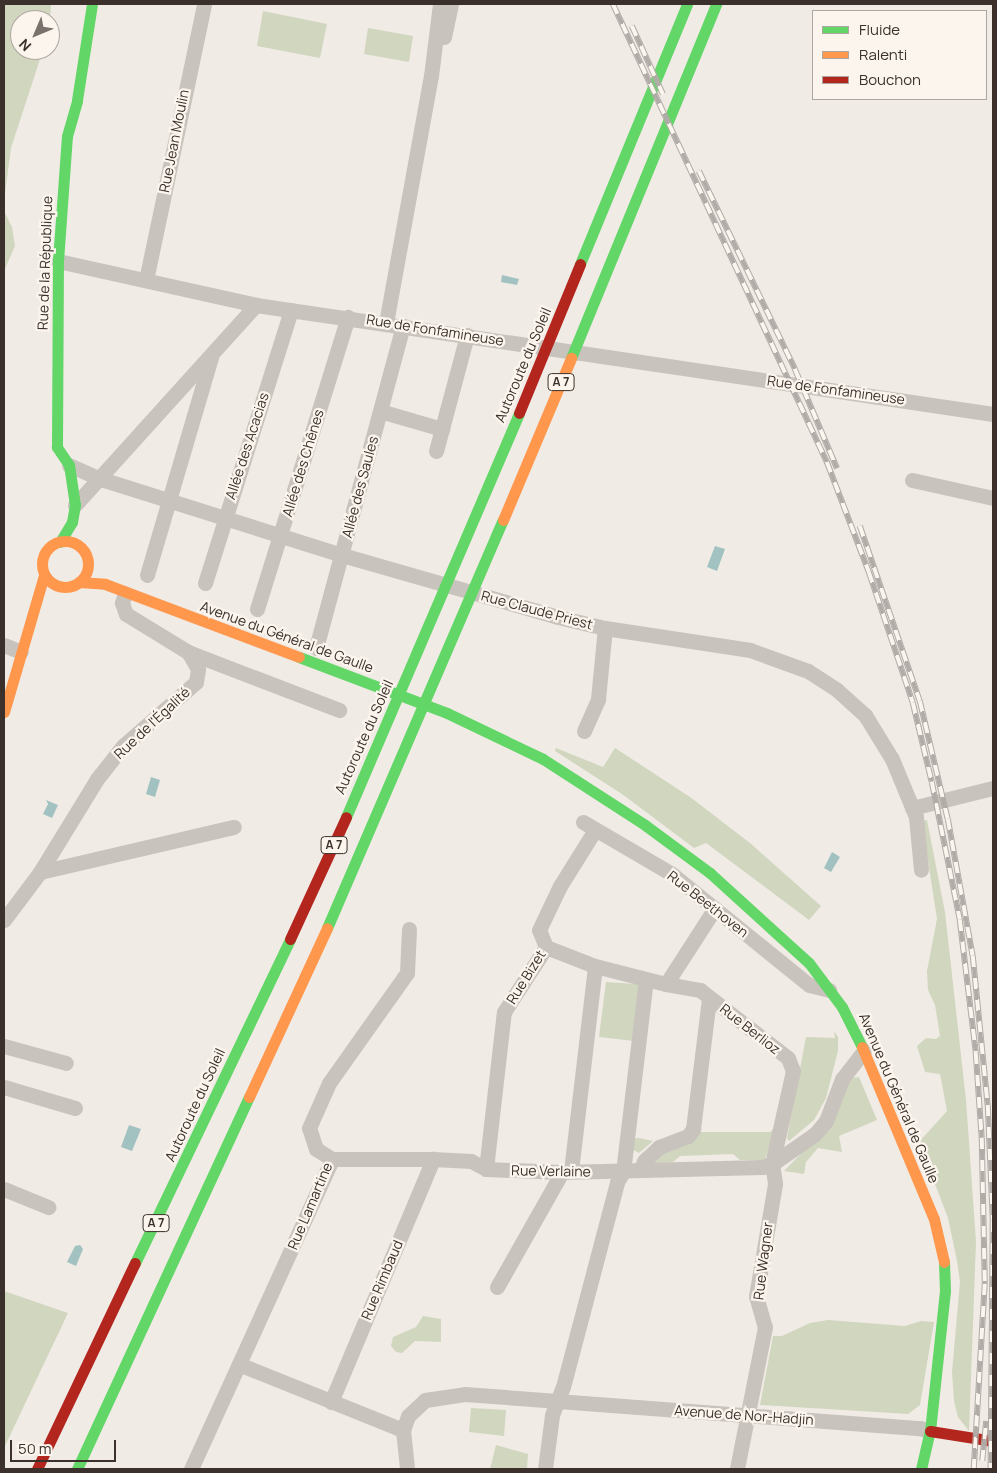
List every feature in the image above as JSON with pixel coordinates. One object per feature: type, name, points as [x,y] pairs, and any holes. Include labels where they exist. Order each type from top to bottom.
[{"type":"main road","name":"Rue de la République","points":[[60,542],[72,522],[75,505],[68,465],[57,447],[58,261],[66,136],[76,100],[92,4]]},
{"type":"main road","name":"Autoroute du Soleil","points":[[37,1469],[324,867],[528,393],[687,4]]},
{"type":"main road","name":"A 7","points":[[77,1469],[274,1044],[412,734],[560,387],[716,4]]},
{"type":"main road","name":"Rue de la République","points":[[72,522],[78,544]]},
{"type":"main road","points":[[4,712],[36,597],[44,575],[43,557],[50,547],[60,542],[78,544],[87,556],[88,566],[79,582],[70,587],[55,585],[44,575]]},
{"type":"main road","name":"Avenue du Général de Gaulle","points":[[88,566],[105,584]]},
{"type":"main road","name":"Avenue du Général de Gaulle","points":[[79,582],[105,584],[448,713],[543,759],[646,824],[710,873],[809,963],[842,1007],[864,1051],[934,1219],[943,1248],[946,1292],[930,1431],[921,1469]]},
{"type":"main road","points":[[36,597],[55,585]]},
{"type":"main road","points":[[930,1431],[964,1438],[993,1441]]},
{"type":"street","name":"Rue Jean Moulin","points":[[146,280],[204,4]]},
{"type":"street","points":[[386,323],[431,76],[440,4]]},
{"type":"street","points":[[431,76],[440,58],[451,4]]},
{"type":"street","name":"Rue de Fonfamineuse","points":[[58,261],[256,305],[348,317],[993,414]]},
{"type":"street","points":[[75,505],[101,479],[256,305]]},
{"type":"street","name":"Allée des Acacias","points":[[204,583],[291,310]]},
{"type":"street","name":"Allée des Chênes","points":[[257,609],[348,317]]},
{"type":"street","name":"Allée des Saules","points":[[316,648],[403,326]]},
{"type":"street","points":[[436,451],[467,335]]},
{"type":"street","points":[[147,575],[212,354]]},
{"type":"street","points":[[380,410],[442,430]]},
{"type":"street","name":"Rue Claude Priest","points":[[68,465],[101,479],[342,555],[605,628],[750,650],[808,671],[837,690],[865,715],[892,759],[912,808],[919,833],[921,870]]},
{"type":"street","points":[[912,480],[993,498]]},
{"type":"street","points":[[125,593],[122,603],[126,614],[188,652],[339,710]]},
{"type":"street","points":[[584,731],[598,699],[605,628]]},
{"type":"street","points":[[4,645],[21,652]]},
{"type":"street","name":"Rue de l'Égalité","points":[[4,920],[40,872],[96,779],[123,746],[196,682],[198,669],[188,652]]},
{"type":"street","points":[[912,808],[993,788]]},
{"type":"street","name":"Rue Beethoven","points":[[589,826],[617,839],[672,874],[809,985],[829,990]]},
{"type":"street","name":"Rue Bizet","points":[[486,1169],[504,1012],[546,947],[539,930],[589,826]]},
{"type":"street","points":[[40,872],[234,827]]},
{"type":"street","points":[[666,984],[715,908]]},
{"type":"street","name":"Rue Lamartine","points":[[191,1469],[241,1365],[332,1159],[316,1149],[309,1128],[328,1083],[407,973],[408,929]]},
{"type":"street","name":"Rue Berlioz","points":[[546,947],[595,966],[666,984],[700,990],[788,1058],[793,1071],[772,1164]]},
{"type":"street","points":[[497,1287],[566,1172],[595,966]]},
{"type":"street","points":[[545,1469],[552,1416],[617,1182],[624,1172],[646,979]]},
{"type":"street","points":[[641,1169],[644,1161],[659,1147],[688,1136],[693,1129],[709,998]]},
{"type":"street","points":[[4,1046],[66,1063]]},
{"type":"street","points":[[772,1164],[815,1134],[826,1121],[842,1079],[864,1051]]},
{"type":"street","points":[[4,1086],[75,1108]]},
{"type":"street","name":"Rue Verlaine","points":[[332,1159],[471,1161],[486,1169],[566,1172],[762,1167],[772,1164]]},
{"type":"street","name":"Rue Rimbaud","points":[[331,1402],[433,1159]]},
{"type":"street","name":"Rue Wagner","points":[[737,1469],[765,1327],[756,1296],[774,1184],[772,1164]]},
{"type":"street","points":[[4,1189],[48,1207]]},
{"type":"street","points":[[241,1365],[403,1430],[407,1469]]},
{"type":"street","name":"Avenue de Nor-Hadjin","points":[[403,1430],[408,1416],[417,1407],[437,1396],[465,1394],[920,1428],[930,1431]]},
{"type":"green space","points":[[4,4],[51,4],[51,10],[10,10],[10,60],[40,60],[11,148],[4,201]]},
{"type":"green space","points":[[263,11],[327,24],[320,58],[257,46]]},
{"type":"green space","points":[[368,28],[413,36],[409,62],[364,54]]},
{"type":"green space","points":[[4,211],[12,227],[15,246],[4,271]]},
{"type":"green space","points":[[556,748],[603,767],[615,748],[690,797],[750,843],[821,906],[809,920],[706,843],[694,848],[622,794],[555,751]]},
{"type":"green space","points":[[927,820],[945,912],[966,1100],[976,1242],[969,1431],[958,1417],[954,1401],[952,1372],[960,1282],[957,1261],[948,1218],[919,1142],[947,1111],[940,1074],[925,1072],[917,1046],[926,1038],[936,1039],[940,1036],[935,1005],[928,990],[927,971],[937,919],[922,821]]},
{"type":"green space","points":[[606,982],[637,984],[641,988],[634,1041],[599,1037]]},
{"type":"green space","points":[[834,1031],[838,1037],[838,1051],[826,1098],[814,1120],[789,1141],[787,1138],[806,1037],[835,1038]]},
{"type":"green space","points":[[859,1077],[877,1120],[839,1136],[842,1152],[818,1148],[806,1162],[804,1174],[784,1171],[834,1120],[846,1086],[851,1078]]},
{"type":"green space","points":[[775,1128],[765,1160],[740,1160],[733,1154],[680,1156],[673,1162],[653,1164],[651,1158],[697,1132],[770,1132]]},
{"type":"green space","points":[[639,1138],[653,1141],[639,1153],[632,1149],[630,1139]]},
{"type":"green space","points":[[4,1291],[68,1313],[4,1448]]},
{"type":"green space","points":[[423,1316],[441,1319],[441,1342],[415,1341],[402,1353],[396,1352],[391,1346],[393,1337],[416,1327]]},
{"type":"green space","points":[[828,1320],[905,1326],[921,1321],[934,1322],[920,1405],[908,1414],[760,1405],[773,1336],[782,1336],[810,1323]]},
{"type":"green space","points":[[471,1408],[506,1410],[504,1436],[469,1432]]},
{"type":"green space","points":[[496,1445],[528,1454],[527,1469],[490,1469]]},
{"type":"water","points":[[502,275],[519,279],[517,285],[501,282]]},
{"type":"water","points":[[715,546],[725,549],[717,571],[707,567]]},
{"type":"water","points":[[151,777],[160,780],[155,797],[146,794]]},
{"type":"water","points":[[46,800],[58,805],[52,818],[43,814],[48,804]]},
{"type":"water","points":[[832,852],[840,857],[831,872],[824,868]]},
{"type":"water","points":[[129,1125],[141,1129],[132,1151],[121,1147]]},
{"type":"water","points":[[80,1245],[83,1249],[76,1266],[67,1262],[75,1246]]},
{"type":"railway","points":[[613,4],[827,462],[869,572],[913,703],[932,782],[960,920],[976,1053],[982,1138],[985,1284],[974,1469]]},
{"type":"railway","points":[[632,26],[663,94]]},
{"type":"railway","points":[[699,171],[795,369],[837,468]]},
{"type":"railway","points":[[860,526],[920,701],[948,819],[973,956],[988,1105],[993,1221],[991,1469]]},
{"type":"railway","points":[[982,1461],[986,1421]]},
{"type":"traffic: fast","points":[[60,542],[72,522],[75,505],[69,465],[57,447],[58,261],[67,136],[77,100],[92,4]]},
{"type":"traffic: fast","points":[[580,264],[687,4]]},
{"type":"traffic: fast","points":[[571,358],[716,4]]},
{"type":"traffic: fast","points":[[346,817],[519,413]]},
{"type":"traffic: fast","points":[[327,928],[503,520]]},
{"type":"traffic: fast","points":[[299,657],[447,713],[543,759],[645,825],[710,873],[809,963],[842,1007],[862,1047]]},
{"type":"traffic: fast","points":[[135,1263],[290,939]]},
{"type":"traffic: fast","points":[[77,1469],[249,1097]]},
{"type":"traffic: fast","points":[[921,1469],[930,1431],[945,1291],[944,1262]]},
{"type":"traffic: slow","points":[[503,520],[571,358]]},
{"type":"traffic: slow","points":[[65,541],[78,545],[84,551],[88,564],[84,577],[78,583],[65,587],[52,583],[46,577],[42,564],[46,551],[52,545],[65,541]]},
{"type":"traffic: slow","points":[[4,712],[44,575]]},
{"type":"traffic: slow","points":[[79,582],[105,584],[299,657]]},
{"type":"traffic: slow","points":[[249,1097],[327,928]]},
{"type":"traffic: slow","points":[[862,1047],[934,1219],[944,1262]]},
{"type":"traffic: jam","points":[[519,413],[580,264]]},
{"type":"traffic: jam","points":[[290,939],[346,817]]},
{"type":"traffic: jam","points":[[37,1469],[135,1263]]},
{"type":"traffic: jam","points":[[930,1431],[993,1441]]}]
